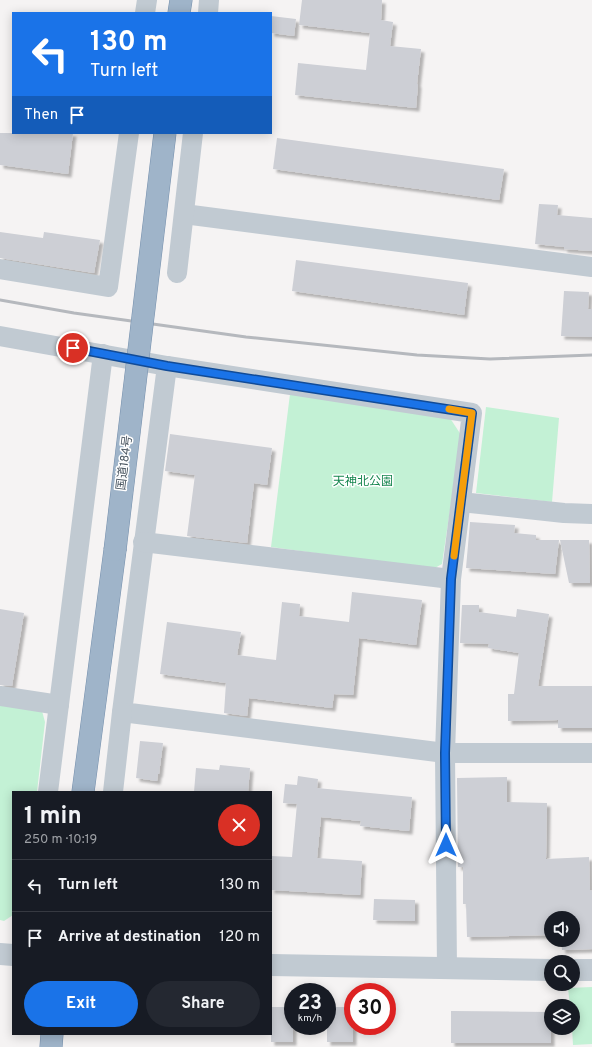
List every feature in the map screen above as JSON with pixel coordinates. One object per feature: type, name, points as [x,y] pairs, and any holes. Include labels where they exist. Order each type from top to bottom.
[{"type":"highway","points":[[179,12],[181,0]]},
{"type":"highway","name":"国道184号","points":[[83,791],[115,550],[165,134]]},
{"type":"highway","points":[[51,1047],[52,1035]]},
{"type":"street","points":[[145,12],[146,0]]},
{"type":"street","points":[[208,12],[209,0]]},
{"type":"street","points":[[0,269],[108,287],[129,134]]},
{"type":"street","points":[[177,273],[193,134]]},
{"type":"street","points":[[184,214],[592,268]]},
{"type":"street","points":[[0,336],[167,366],[472,413],[451,579],[445,753],[447,968]]},
{"type":"street","points":[[48,791],[103,354]]},
{"type":"street","points":[[113,791],[143,542],[167,366]]},
{"type":"street","points":[[461,502],[564,513],[592,514]]},
{"type":"street","points":[[143,542],[451,579]]},
{"type":"street","points":[[0,696],[59,705]]},
{"type":"street","points":[[122,712],[445,753],[592,753]]},
{"type":"street","points":[[0,954],[12,955]]},
{"type":"street","points":[[272,965],[544,970]]},
{"type":"street","points":[[580,970],[592,970]]},
{"type":"green space","name":"天神北公園","points":[[290,394],[450,418],[461,435],[442,564],[433,569],[271,547]]},
{"type":"green space","points":[[486,407],[559,418],[552,502],[476,493]]},
{"type":"green space","points":[[0,705],[42,711],[45,722],[37,791],[12,791],[12,916],[4,921],[0,920]]},
{"type":"green space","points":[[592,987],[592,1044],[573,1045],[572,1035],[580,1035],[580,999],[569,999],[568,991],[580,991],[580,988]]},
{"type":"building","points":[[302,0],[382,0],[381,20],[393,22],[390,46],[421,49],[416,108],[295,95],[298,63],[366,70],[370,33],[299,25]]},
{"type":"building","points":[[272,16],[296,19],[294,36],[272,33]]},
{"type":"building","points":[[0,133],[73,134],[68,174],[0,165]]},
{"type":"building","points":[[277,138],[504,169],[499,200],[273,169]]},
{"type":"building","points":[[539,204],[558,205],[557,215],[592,218],[592,251],[564,249],[564,247],[535,244]]},
{"type":"building","points":[[0,232],[43,238],[44,232],[100,240],[94,273],[0,258]]},
{"type":"building","points":[[296,260],[468,283],[464,315],[292,291]]},
{"type":"building","points":[[564,291],[589,292],[588,309],[592,309],[592,337],[561,336]]},
{"type":"building","points":[[170,434],[272,448],[267,485],[254,483],[247,543],[187,536],[195,475],[165,471]]},
{"type":"building","points":[[470,522],[515,525],[514,533],[536,535],[536,540],[559,540],[555,574],[466,568]]},
{"type":"building","points":[[560,540],[589,540],[590,583],[569,583]]},
{"type":"building","points":[[352,592],[422,600],[416,645],[359,638],[353,695],[334,694],[332,708],[249,698],[247,716],[224,713],[226,683],[160,674],[167,622],[241,632],[237,655],[276,660],[282,602],[300,604],[299,616],[349,622]]},
{"type":"building","points":[[462,605],[479,605],[479,612],[516,617],[517,609],[549,614],[538,686],[592,686],[592,728],[558,728],[558,720],[508,721],[508,694],[514,694],[519,653],[488,648],[489,644],[460,643]]},
{"type":"building","points":[[0,609],[24,613],[12,686],[0,685]]},
{"type":"building","points":[[140,741],[163,743],[157,781],[136,778]]},
{"type":"building","points":[[220,765],[250,768],[248,791],[194,791],[196,768],[219,770]]},
{"type":"building","points":[[298,776],[318,779],[317,788],[412,797],[409,831],[360,826],[361,821],[321,817],[317,858],[362,861],[360,895],[272,890],[272,856],[292,857],[297,804],[283,803],[285,784],[297,785]]},
{"type":"building","points":[[507,777],[507,802],[547,803],[546,859],[589,857],[590,890],[592,891],[592,949],[562,950],[562,947],[580,947],[580,911],[544,911],[544,935],[467,937],[466,904],[463,904],[463,867],[458,867],[457,778]]},
{"type":"building","points":[[374,899],[415,900],[415,921],[373,920]]},
{"type":"building","points":[[272,1007],[284,1007],[284,1035],[293,1035],[293,1042],[271,1042]]},
{"type":"building","points":[[336,1007],[344,1007],[344,1035],[353,1035],[353,1042],[327,1042],[327,1035],[336,1035]]},
{"type":"building","points":[[451,1011],[544,1012],[544,1035],[551,1035],[551,1043],[451,1043]]},
{"type":"railway","points":[[0,300],[74,313],[246,337],[417,355],[490,359],[592,355]]},
{"type":"slow traffic","points":[[449,409],[472,413],[454,556]]},
{"type":"route","points":[[73,348],[167,366],[472,413],[451,579],[445,753],[446,845]]}]
